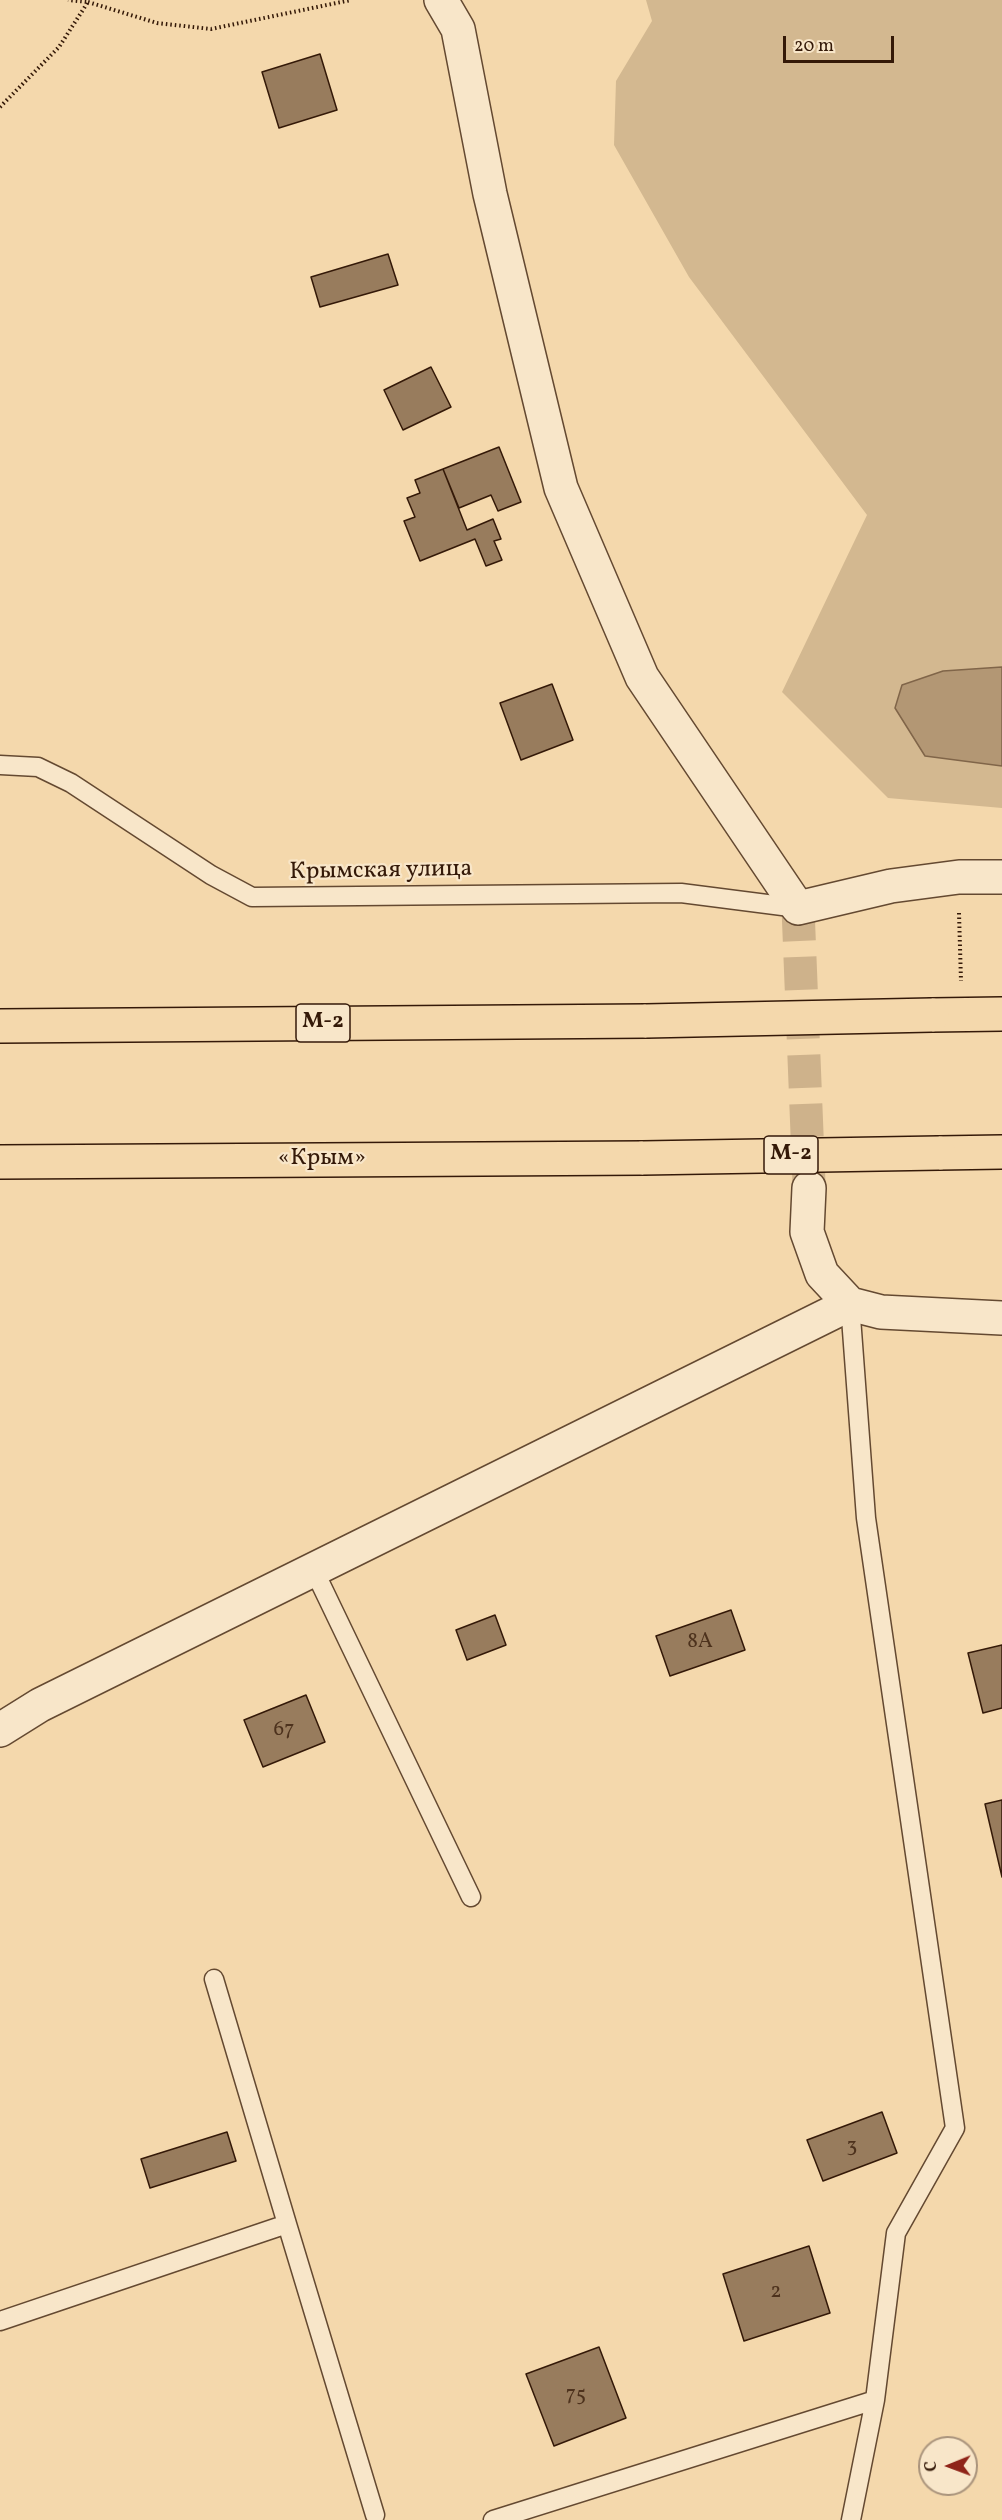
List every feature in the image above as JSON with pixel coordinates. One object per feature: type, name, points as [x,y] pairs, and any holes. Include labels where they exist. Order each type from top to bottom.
[{"type":"highway","name":"М-2","points":[[0,1026],[646,1021],[1002,1014]]},
{"type":"highway","name":"«Крым»","points":[[0,1162],[643,1158],[1002,1152]]},
{"type":"street","points":[[441,0],[458,29],[490,194],[561,488],[642,677],[798,908],[891,886],[959,877],[1002,877]]},
{"type":"street","points":[[809,1188],[807,1232],[822,1274],[850,1304],[881,1312],[1002,1317]]},
{"type":"street","points":[[0,1730],[40,1705],[313,1568],[850,1304]]},
{"type":"lane","name":"Крымская улица","points":[[0,765],[38,767],[71,783],[211,875],[252,897],[681,893],[798,908]]},
{"type":"lane","points":[[850,1304],[866,1518],[955,2128],[896,2233],[875,2400],[851,2520]]},
{"type":"lane","points":[[313,1568],[471,1896]]},
{"type":"lane","points":[[214,1979],[375,2515]]},
{"type":"lane","points":[[0,2321],[287,2224]]},
{"type":"lane","points":[[493,2520],[875,2400]]},
{"type":"path","points":[[68,0],[88,1],[157,23],[211,29],[351,0]]},
{"type":"path","points":[[0,107],[59,47],[88,1]]},
{"type":"path","points":[[946,1014],[959,877]]},
{"type":"shaded area","points":[[646,0],[1002,0],[1002,808],[888,798],[782,692],[867,515],[689,277],[614,145],[616,81],[652,21]]},
{"type":"shaded area","points":[[1002,667],[1002,766],[925,756],[895,708],[902,685],[943,671]]},
{"type":"building","points":[[320,54],[337,110],[279,128],[262,72]]},
{"type":"building","points":[[388,254],[398,285],[320,307],[311,277]]},
{"type":"building","points":[[431,367],[451,407],[403,430],[384,390]]},
{"type":"building","points":[[499,447],[521,502],[498,511],[491,495],[459,508],[443,469]]},
{"type":"building","points":[[443,469],[467,530],[493,519],[501,539],[494,541],[502,560],[486,566],[475,539],[420,561],[404,521],[415,517],[407,498],[420,493],[415,480]]},
{"type":"building","points":[[552,684],[573,740],[521,760],[500,703]]},
{"type":"building","points":[[731,1610],[745,1650],[670,1676],[656,1636]]},
{"type":"building","points":[[495,1615],[506,1645],[467,1660],[456,1630]]},
{"type":"building","points":[[1002,1645],[1002,1708],[983,1713],[968,1653]]},
{"type":"building","points":[[306,1695],[325,1742],[263,1767],[244,1720]]},
{"type":"building","points":[[1002,1800],[1002,1877],[985,1804]]},
{"type":"building","points":[[882,2112],[897,2153],[823,2181],[807,2140]]},
{"type":"building","points":[[227,2132],[236,2161],[150,2188],[141,2159]]},
{"type":"building","points":[[809,2246],[830,2313],[744,2341],[723,2274]]},
{"type":"building","points":[[599,2347],[626,2418],[554,2446],[526,2374]]},
{"type":"tunnel","points":[[798,908],[809,1183]]}]
